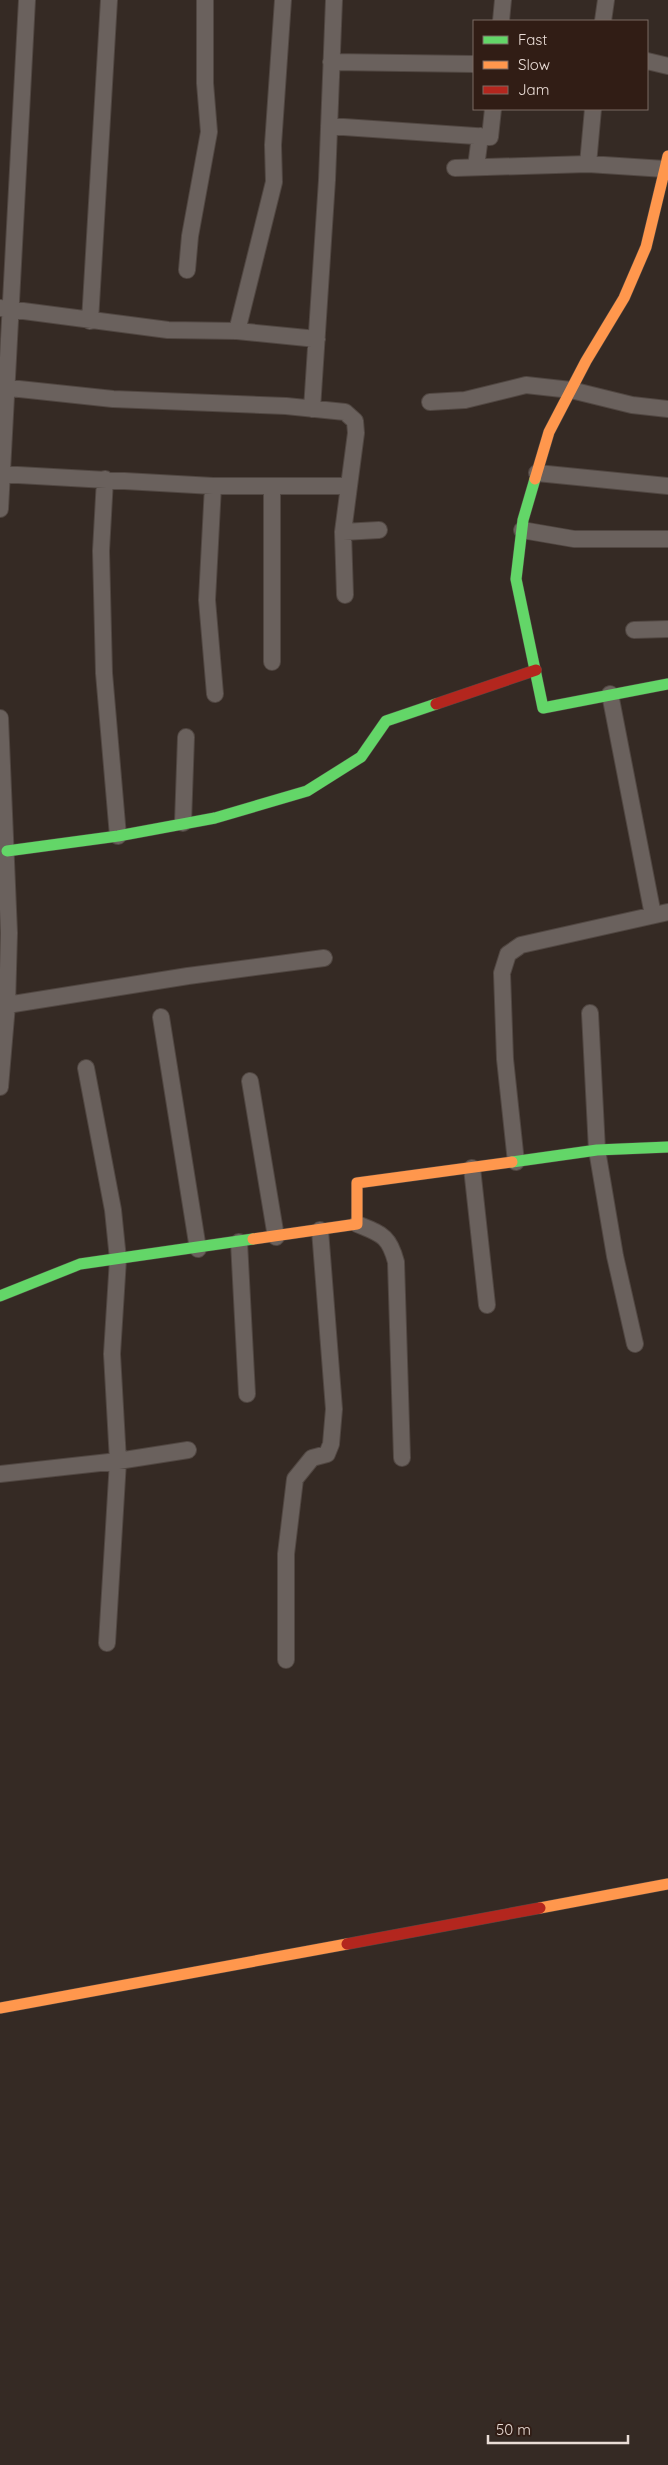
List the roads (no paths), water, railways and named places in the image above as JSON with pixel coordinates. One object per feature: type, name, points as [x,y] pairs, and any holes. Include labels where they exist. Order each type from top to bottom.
[{"type":"street","points":[[0,509],[6,310],[27,0]]},
{"type":"street","points":[[90,321],[110,0]]},
{"type":"street","points":[[187,270],[190,236],[209,132],[205,83],[205,0]]},
{"type":"street","points":[[237,331],[274,182],[273,145],[283,0]]},
{"type":"street","points":[[312,409],[329,126],[334,0]]},
{"type":"street","points":[[501,20],[503,0]]},
{"type":"street","points":[[603,20],[606,0]]},
{"type":"street","points":[[648,61],[668,66]]},
{"type":"street","points":[[331,62],[473,64]]},
{"type":"street","points":[[329,126],[490,137],[493,110]]},
{"type":"street","points":[[588,164],[593,110]]},
{"type":"street","points":[[476,167],[480,136]]},
{"type":"street","points":[[455,168],[588,164],[666,173],[646,246],[624,298],[549,432],[522,530],[516,578],[543,708],[668,684]]},
{"type":"street","points":[[6,310],[168,330],[237,331],[317,339]]},
{"type":"street","points":[[430,402],[465,400],[526,386],[571,390],[632,405],[668,408]]},
{"type":"street","points":[[4,387],[113,399],[345,412],[355,421],[356,433],[343,532],[345,595]]},
{"type":"street","points":[[537,473],[668,486]]},
{"type":"street","points":[[1,474],[213,486],[349,486]]},
{"type":"street","points":[[105,479],[102,551],[104,673],[118,836]]},
{"type":"street","points":[[213,486],[207,600],[215,694]]},
{"type":"street","points":[[272,487],[272,662]]},
{"type":"street","points":[[343,532],[379,530]]},
{"type":"street","points":[[522,530],[574,539],[668,539]]},
{"type":"street","points":[[634,630],[668,629]]},
{"type":"street","points":[[7,851],[118,836],[215,818],[308,791],[361,757],[386,721],[536,670]]},
{"type":"street","points":[[516,1162],[505,1049],[502,973],[508,954],[521,945],[661,913],[610,694]]},
{"type":"street","points":[[0,718],[2,808],[7,851],[3,969],[7,1005],[0,1087]]},
{"type":"street","points":[[182,823],[186,737]]},
{"type":"street","points":[[7,1005],[188,976],[324,958]]},
{"type":"street","points":[[590,1013],[597,1150],[615,1256],[635,1344]]},
{"type":"street","points":[[161,1017],[198,1248]]},
{"type":"street","points":[[86,1068],[114,1210],[118,1259],[112,1354],[118,1461],[107,1643]]},
{"type":"street","points":[[250,1082],[276,1236]]},
{"type":"street","points":[[357,1224],[358,1183],[597,1150],[668,1147]]},
{"type":"street","points":[[472,1168],[487,1305]]},
{"type":"street","points":[[0,1296],[80,1264],[357,1224],[386,1236],[393,1248],[396,1262],[402,1458]]},
{"type":"street","points":[[286,1660],[286,1554],[295,1479],[312,1458],[327,1454],[331,1444],[334,1410],[320,1230]]},
{"type":"street","points":[[239,1242],[247,1394]]},
{"type":"street","points":[[0,1474],[118,1461],[188,1450]]},
{"type":"street","points":[[0,2008],[668,1884]]}]
